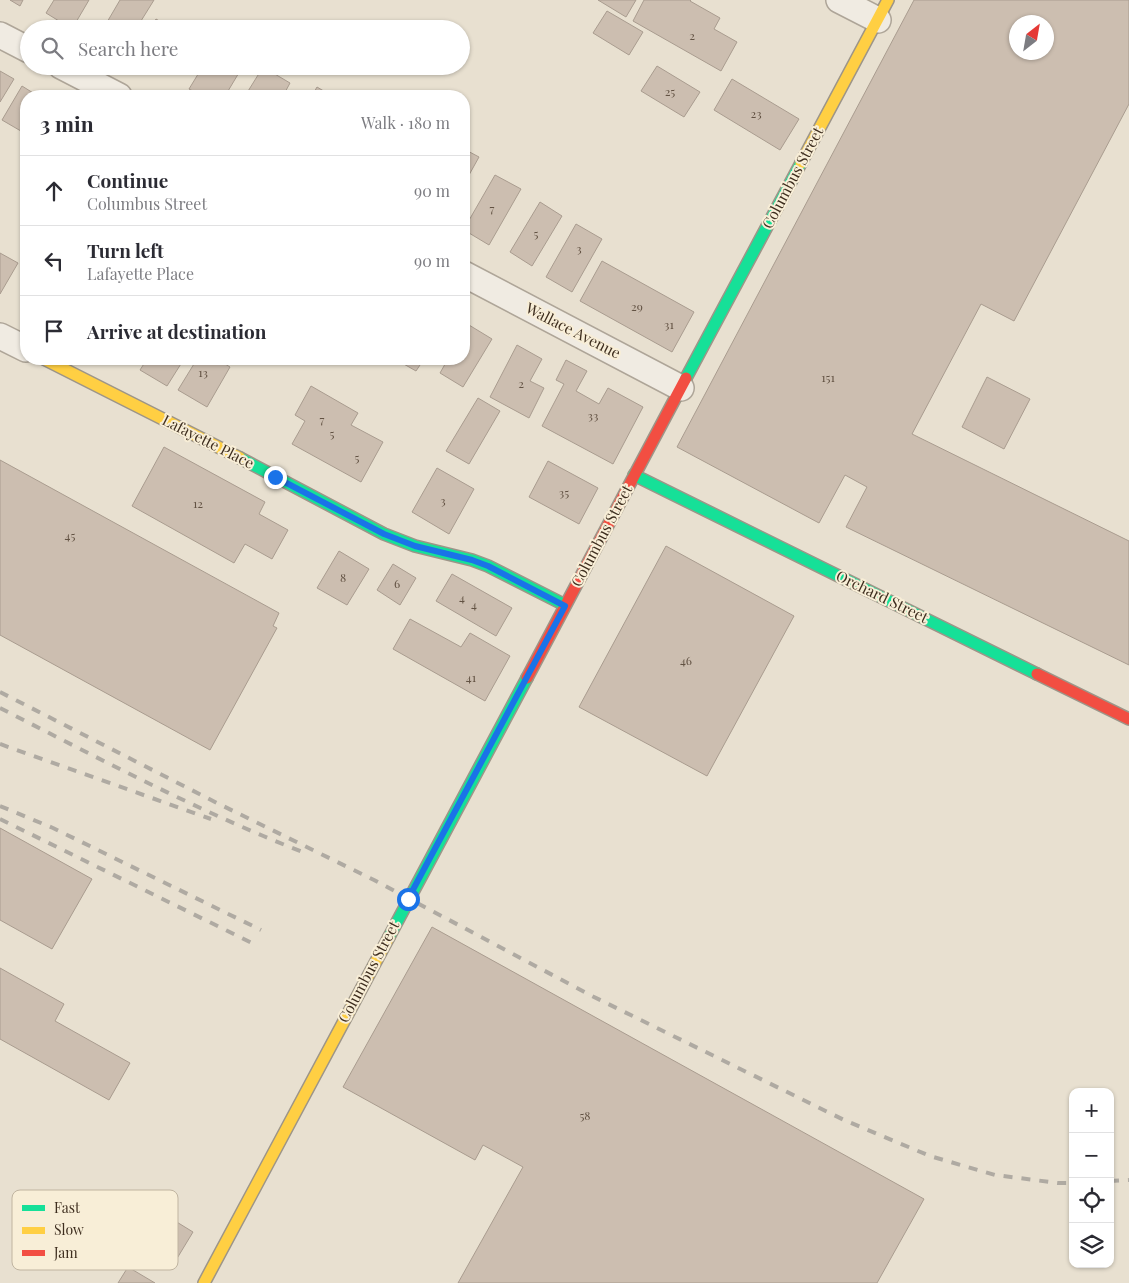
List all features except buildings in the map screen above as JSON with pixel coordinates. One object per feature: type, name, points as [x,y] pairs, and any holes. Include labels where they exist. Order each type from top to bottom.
[{"type":"street","points":[[839,0],[883,10]]},
{"type":"street","name":"Columbus Street","points":[[204,1283],[883,10]]},
{"type":"street","points":[[0,35],[20,45]]},
{"type":"street","points":[[78,75],[107,90]]},
{"type":"street","name":"Wallace Avenue","points":[[470,277],[681,388]]},
{"type":"street","points":[[0,336],[20,347]]},
{"type":"street","name":"Lafayette Place","points":[[55,365],[229,452],[384,534],[415,546],[472,560],[488,566],[565,606]]},
{"type":"street","name":"Orchard Street","points":[[634,475],[1129,719]]},
{"type":"railway","points":[[0,692],[217,803],[374,880],[590,995],[844,1120],[930,1156],[995,1175],[1069,1183]]},
{"type":"railway","points":[[0,708],[189,803],[305,853]]},
{"type":"railway","points":[[0,744],[211,819]]},
{"type":"railway","points":[[0,806],[53,828],[261,930]]},
{"type":"railway","points":[[0,819],[252,943]]},
{"type":"railway","points":[[1114,1181],[1129,1180]]},
{"type":"traffic: fast","points":[[686,378],[801,163]]},
{"type":"traffic: fast","points":[[240,458],[384,534],[415,546],[472,560],[488,566],[565,605]]},
{"type":"traffic: fast","points":[[634,475],[1037,674]]},
{"type":"traffic: fast","points":[[389,937],[527,678]]},
{"type":"traffic: slow","points":[[801,163],[888,0]]},
{"type":"traffic: slow","points":[[56,365],[240,458]]},
{"type":"traffic: slow","points":[[204,1283],[389,937]]},
{"type":"traffic: jam","points":[[527,678],[686,378]]},
{"type":"traffic: jam","points":[[1037,674],[1129,719]]},
{"type":"route","points":[[275,477],[384,534],[415,546],[472,560],[488,566],[565,606],[408,899]]}]
